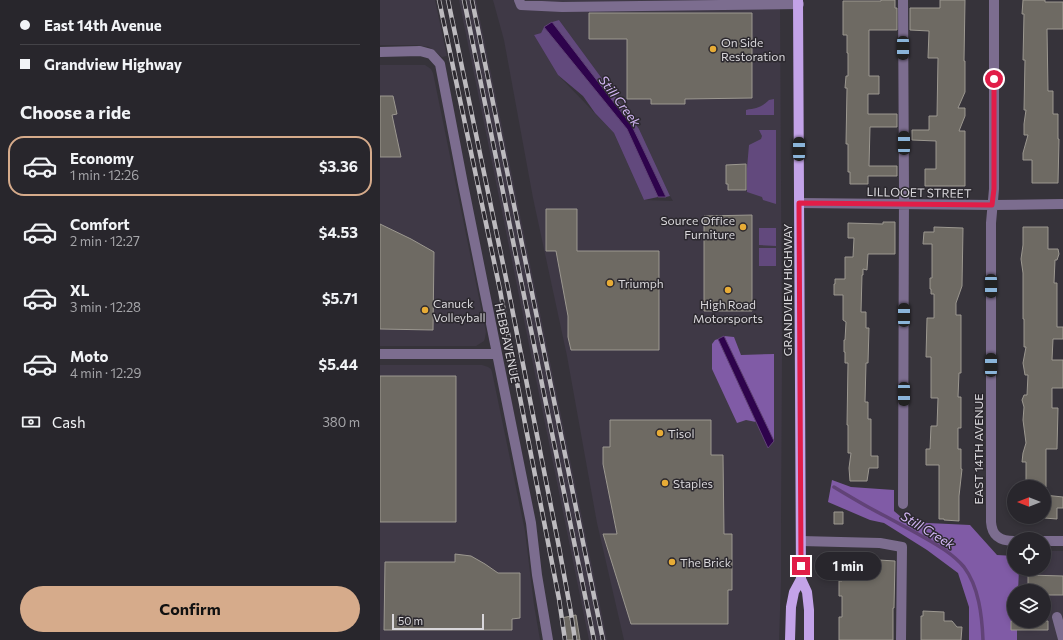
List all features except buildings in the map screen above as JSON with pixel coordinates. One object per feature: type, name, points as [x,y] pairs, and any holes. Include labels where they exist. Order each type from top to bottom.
[{"type":"main road","name":"GRANDVIEW HIGHWAY","points":[[798,2],[801,579],[807,592],[809,610],[809,640]]},
{"type":"main road","name":"GRANDVIEW HIGHWAY","points":[[790,640],[791,607],[794,592],[801,579]]},
{"type":"street","points":[[519,0],[521,5],[562,6],[798,2]]},
{"type":"street","points":[[903,0],[903,504]]},
{"type":"street","name":"EAST 14TH AVENUE","points":[[994,0],[994,181],[991,223],[991,522],[993,532],[996,536],[1002,540],[1007,540]]},
{"type":"street","name":"HEBB AVENUE","points":[[380,52],[420,51],[431,54],[440,64],[462,184],[531,523],[537,575],[548,640]]},
{"type":"street","name":"LILLOOET STREET","points":[[799,203],[904,205],[1063,204]]},
{"type":"street","points":[[380,354],[496,354]]},
{"type":"street","points":[[801,541],[880,543],[902,547],[901,640]]},
{"type":"street","points":[[1051,541],[1063,541]]},
{"type":"street","points":[[1057,617],[1063,639]]},
{"type":"shaded area","points":[[380,0],[435,0],[447,56],[442,57],[429,47],[416,45],[380,45]]},
{"type":"shaded area","points":[[459,0],[476,0],[607,640],[589,640]]},
{"type":"shaded area","points":[[493,0],[780,0],[782,357],[781,582],[779,640],[624,640],[597,523],[567,356],[533,198],[504,40]],"holes":[[[559,20],[639,129],[673,201],[644,200],[614,133],[558,75],[534,35],[541,33],[544,27]]]},
{"type":"shaded area","points":[[559,20],[639,129],[670,196],[666,197],[632,126],[552,22]]},
{"type":"shaded area","points":[[552,22],[632,126],[666,197],[658,197],[627,129],[544,27]]},
{"type":"shaded area","points":[[544,27],[627,129],[658,197],[644,200],[614,133],[595,113],[583,96],[558,75],[534,35],[541,33]]},
{"type":"shaded area","points":[[380,65],[425,65],[431,69],[433,73],[486,332],[484,341],[476,346],[380,346]]},
{"type":"shaded area","points":[[774,99],[774,115],[746,115],[746,110],[759,107],[764,105],[769,100]]},
{"type":"shaded area","points":[[759,130],[776,130],[776,204],[763,200],[762,197],[747,192],[749,145],[761,139],[762,136]]},
{"type":"shaded area","points":[[759,228],[776,228],[776,246],[759,245]]},
{"type":"shaded area","points":[[759,248],[776,248],[776,266],[759,266]]},
{"type":"shaded area","points":[[724,336],[734,337],[741,355],[774,354],[774,441]]},
{"type":"shaded area","points":[[724,336],[774,441],[768,448],[718,339]]},
{"type":"shaded area","points":[[718,339],[756,422],[746,420],[737,423],[712,369],[712,344]]},
{"type":"shaded area","points":[[380,365],[482,365],[491,369],[525,531],[540,640],[380,640]]},
{"type":"shaded area","points":[[832,480],[851,487],[894,490],[894,511],[907,522],[970,525],[997,555],[1007,556],[1007,576],[1019,576],[1018,584],[1007,584],[1007,628],[1017,628],[1017,640],[969,640],[969,607],[958,573],[927,550],[884,523],[870,520],[828,502]]},
{"type":"shaded area","points":[[1051,551],[1063,551],[1063,640],[1015,640],[1014,628],[1051,628],[1051,584],[1014,584],[1013,576],[1051,576]]},
{"type":"waterway","name":"Still Creek","points":[[834,487],[865,506],[910,529],[951,554],[960,562],[973,583],[979,602],[983,640]]},
{"type":"railway","points":[[439,0],[500,290],[559,599],[565,640]]},
{"type":"railway","points":[[448,0],[508,288],[558,542],[575,640]]},
{"type":"railway","points":[[464,0],[594,640]]},
{"type":"railway","points":[[472,0],[603,640]]},
{"type":"place","name":"On Side Restoration","points":[[713,49]]},
{"type":"place","name":"Source Office Furniture","points":[[743,227]]},
{"type":"place","name":"Triumph","points":[[610,283]]},
{"type":"place","name":"High Road Motorsports","points":[[728,290]]},
{"type":"place","name":"Canuck Volleyball","points":[[425,310]]},
{"type":"place","name":"Tisol","points":[[660,433]]},
{"type":"place","name":"Staples","points":[[665,483]]},
{"type":"place","name":"The Brick","points":[[672,562]]},
{"type":"route","points":[[801,566],[799,203],[992,205],[994,189],[994,79]]}]
